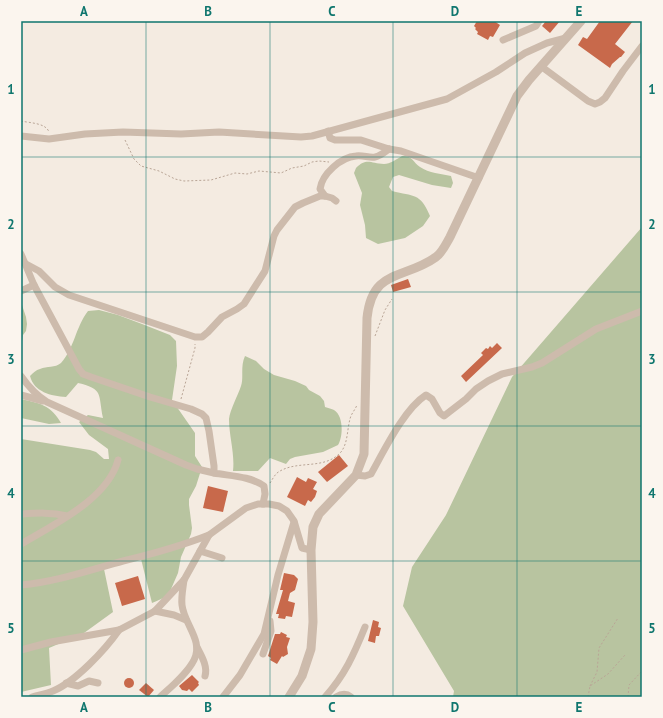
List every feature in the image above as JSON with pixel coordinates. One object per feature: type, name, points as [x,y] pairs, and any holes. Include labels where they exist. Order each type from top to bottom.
[{"type":"street","points":[[503,40],[536,26],[539,21]]},
{"type":"street","points":[[288,697],[302,676],[311,649],[313,622],[311,550],[313,527],[319,514],[356,475],[364,454],[367,318],[368,306],[372,295],[386,280],[428,262],[437,256],[450,237],[517,96],[581,21]]},
{"type":"street","points":[[21,136],[49,139],[97,132],[123,132],[181,134],[233,133],[301,137],[312,136],[447,99],[496,72],[525,53],[547,43],[566,38]]},
{"type":"street","points":[[542,67],[588,101],[595,104],[605,98],[642,46]]},
{"type":"street","points":[[328,131],[330,138],[335,140],[361,140],[389,149],[401,151],[479,178]]},
{"type":"street","points":[[325,196],[320,189],[321,184],[336,164],[355,156],[377,157],[389,149]]},
{"type":"street","points":[[26,264],[39,271],[55,287],[69,295],[195,337],[202,337],[222,317],[238,309],[244,304],[265,271],[271,245],[277,230],[296,207],[315,197],[325,196],[336,201]]},
{"type":"street","points":[[21,254],[34,285],[73,360],[83,374],[103,382],[198,411],[206,418],[213,456],[214,472]]},
{"type":"street","points":[[21,291],[34,285]]},
{"type":"street","points":[[356,475],[365,476],[370,474],[392,437],[419,399],[426,395],[432,399],[440,413],[444,416],[476,389],[488,381],[502,374],[532,367],[542,363],[596,329],[642,311]]},
{"type":"street","points":[[21,376],[38,396],[47,402],[186,466],[251,480],[264,486],[264,504]]},
{"type":"street","points":[[21,395],[47,402]]},
{"type":"street","points":[[21,544],[83,506],[104,487],[112,476],[118,460]]},
{"type":"street","points":[[21,585],[77,575],[123,561],[159,553],[209,535],[246,508],[264,504],[279,506],[287,511],[294,521],[302,548],[311,550]]},
{"type":"street","points":[[21,514],[42,512],[67,516]]},
{"type":"street","points":[[223,697],[236,681],[264,634],[278,575],[294,521]]},
{"type":"street","points":[[21,650],[51,642],[118,630],[155,611],[184,580],[209,535]]},
{"type":"street","points":[[200,551],[222,558]]},
{"type":"street","points":[[184,580],[182,605],[186,620],[204,661],[205,676]]},
{"type":"street","points":[[155,611],[174,615],[186,620]]},
{"type":"street","points":[[263,654],[270,631],[271,622],[268,617]]},
{"type":"street","points":[[325,697],[337,684],[351,661],[365,627]]},
{"type":"street","points":[[32,697],[54,690],[66,683],[104,650],[118,630]]},
{"type":"street","points":[[160,697],[184,674],[194,661],[197,647]]},
{"type":"street","points":[[66,683],[78,686],[89,681],[98,683]]},
{"type":"street","points":[[336,697],[340,694],[346,694],[351,697]]},
{"type":"path","points":[[21,121],[46,127],[49,133],[49,139]]},
{"type":"path","points":[[123,132],[129,151],[141,166],[159,171],[178,180],[211,180],[235,173],[247,174],[259,171],[281,173],[316,161],[333,162],[336,164]]},
{"type":"path","points":[[375,338],[384,310],[392,299]]},
{"type":"path","points":[[179,406],[195,348],[195,337]]},
{"type":"path","points":[[264,486],[270,484],[276,474],[285,469],[322,463],[329,460],[341,451],[346,442],[350,417],[357,406],[357,399]]},
{"type":"path","points":[[588,697],[590,686],[597,672],[599,648],[618,618]]},
{"type":"path","points":[[590,686],[608,674],[625,655]]},
{"type":"path","points":[[628,697],[629,686],[642,672]]},
{"type":"green space","points":[[402,156],[410,158],[427,171],[451,176],[453,183],[451,188],[432,185],[399,175],[393,177],[389,187],[392,191],[416,197],[423,203],[430,216],[423,226],[405,238],[378,244],[366,238],[365,225],[360,205],[362,193],[354,173],[356,168],[363,163],[369,162],[386,164]]},
{"type":"green space","points":[[642,227],[642,697],[453,697],[454,691],[403,606],[412,567],[446,515],[512,377]]},
{"type":"green space","points":[[21,302],[27,324],[21,347]]},
{"type":"green space","points":[[99,310],[118,315],[170,335],[176,341],[177,366],[172,400],[195,433],[195,456],[202,467],[196,486],[189,499],[192,528],[191,534],[181,557],[178,573],[168,596],[152,603],[141,559],[104,569],[113,612],[84,633],[49,648],[51,685],[21,692],[21,439],[90,450],[96,452],[104,459],[109,459],[108,449],[89,435],[79,422],[88,415],[103,418],[100,398],[96,390],[78,383],[66,397],[55,396],[44,392],[35,386],[30,376],[39,369],[56,366],[61,363],[69,351],[88,311]]},
{"type":"green space","points":[[245,356],[256,361],[264,369],[274,375],[306,386],[309,390],[320,396],[324,401],[325,407],[334,410],[340,417],[342,432],[338,445],[323,452],[295,457],[290,459],[286,464],[270,458],[258,471],[233,471],[229,419],[232,407],[241,386]]},
{"type":"green space","points":[[21,399],[39,404],[49,409],[61,423],[49,424],[21,418]]},
{"type":"building","points":[[477,21],[494,21],[500,25],[493,37],[490,36],[488,40],[477,34],[478,32],[474,26]]},
{"type":"building","points":[[546,21],[560,21],[550,33],[542,26]]},
{"type":"building","points":[[600,21],[633,21],[615,44],[625,52],[612,64],[610,68],[578,45],[583,37],[587,39]]},
{"type":"building","points":[[408,279],[411,287],[393,292],[391,285]]},
{"type":"building","points":[[497,343],[502,348],[466,382],[461,376],[483,355],[481,353],[486,348],[488,349],[490,346],[492,348]]},
{"type":"building","points":[[339,455],[348,466],[327,482],[318,472]]},
{"type":"building","points":[[297,477],[306,482],[308,478],[317,482],[313,489],[317,491],[315,497],[311,502],[308,500],[305,506],[287,497]]},
{"type":"building","points":[[208,486],[228,491],[223,512],[203,508]]},
{"type":"building","points":[[284,573],[294,575],[298,579],[295,590],[290,593],[288,601],[295,603],[292,617],[286,616],[285,619],[278,618],[279,614],[276,614],[283,590],[280,590]]},
{"type":"building","points":[[138,576],[145,599],[122,606],[115,583]]},
{"type":"building","points":[[373,620],[379,622],[378,627],[381,628],[379,636],[376,636],[375,643],[368,641]]},
{"type":"building","points":[[281,632],[287,635],[286,637],[290,638],[287,647],[288,654],[283,657],[282,656],[277,664],[270,660],[271,658],[268,656],[275,634],[280,634]]},
{"type":"building","points":[[192,675],[199,682],[199,685],[192,692],[189,689],[187,691],[182,690],[179,686]]},
{"type":"building","points":[[127,678],[131,678],[133,679],[133,687],[127,688],[124,685],[124,681]]},
{"type":"building","points":[[146,683],[154,690],[148,697],[139,690]]}]
